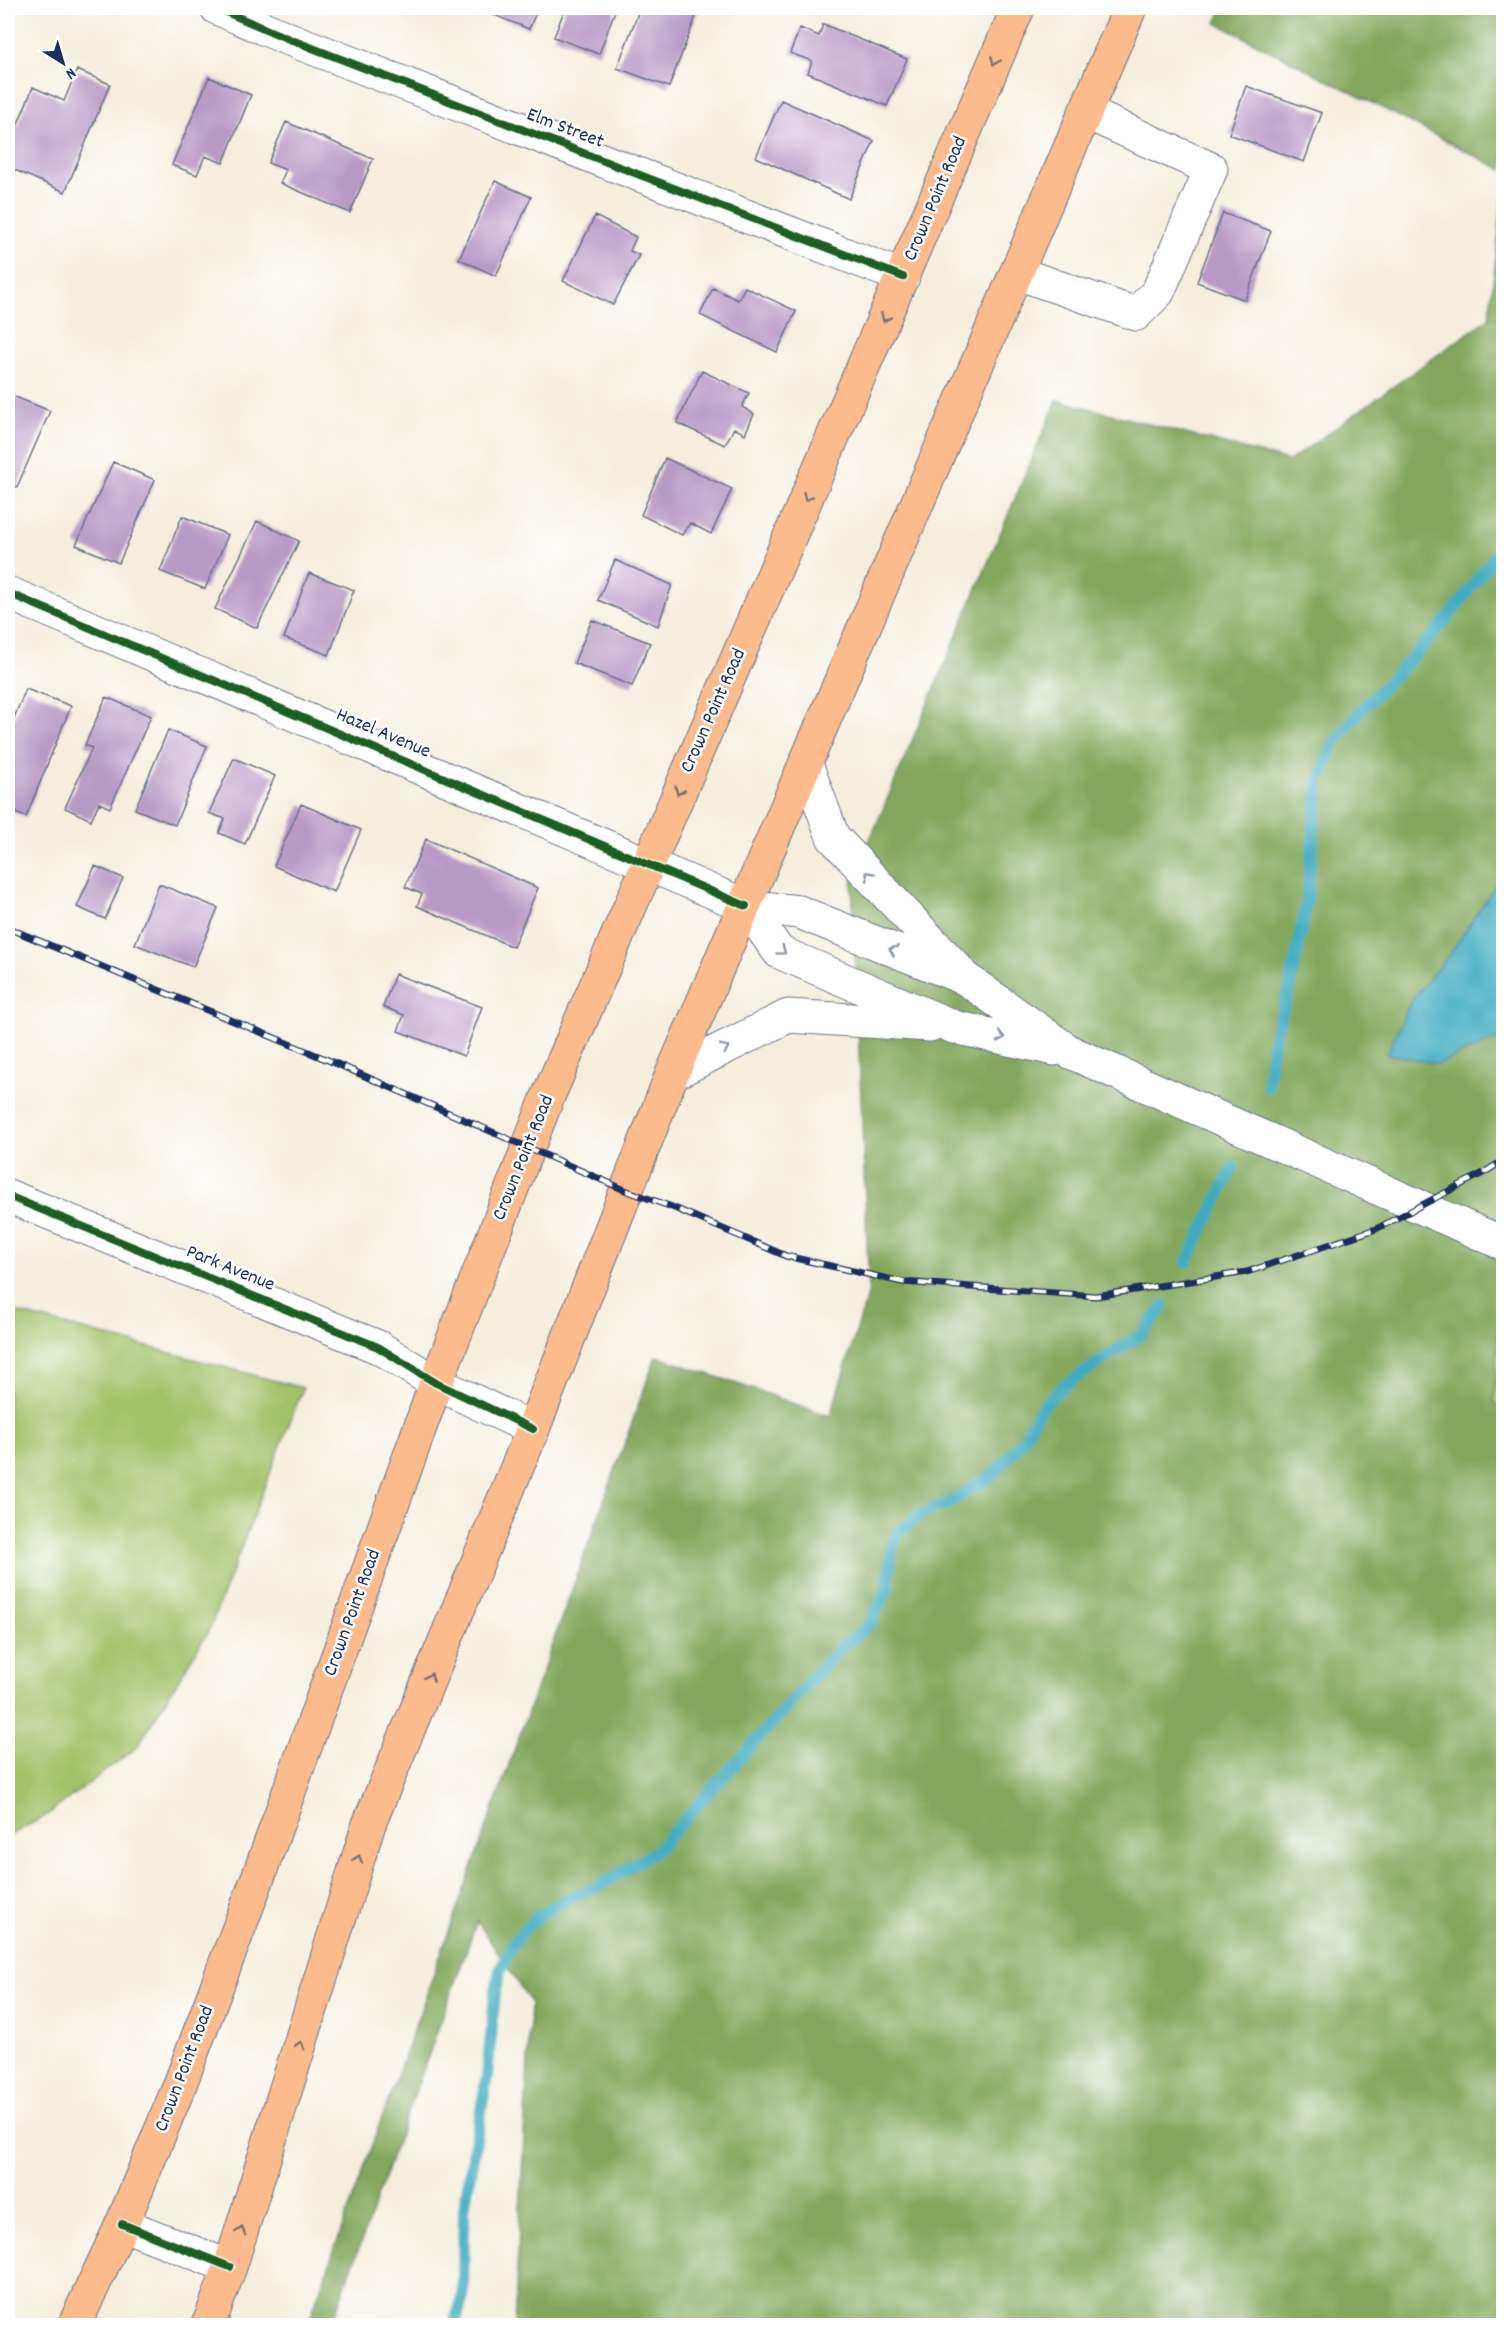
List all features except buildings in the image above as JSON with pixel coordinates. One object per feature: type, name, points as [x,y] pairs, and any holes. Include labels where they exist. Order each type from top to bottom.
[{"type":"highway","name":"Crown Point Road","points":[[74,2325],[122,2224],[179,2086],[260,1872],[436,1383],[547,1099],[1018,8]]},
{"type":"highway","points":[[208,2325],[230,2267],[369,1824],[533,1429],[672,1074],[1130,8]]},
{"type":"street","name":"Elm Street","points":[[217,8],[284,37],[903,277]]},
{"type":"street","points":[[1017,273],[1136,315],[1158,291],[1211,169],[1085,112]]},
{"type":"street","name":"Hazel Avenue","points":[[8,593],[746,906]]},
{"type":"street","points":[[806,764],[833,837],[966,979],[1070,1052],[1503,1245]]},
{"type":"street","points":[[746,906],[799,912],[966,979]]},
{"type":"street","points":[[746,906],[779,952],[954,1027]]},
{"type":"street","points":[[672,1074],[788,1016],[954,1027],[1070,1052]]},
{"type":"street","name":"Park Avenue","points":[[8,1196],[378,1347],[436,1383],[533,1429]]},
{"type":"street","points":[[122,2224],[230,2267]]},
{"type":"green space","points":[[1223,8],[1503,8],[1503,170],[1216,23]]},
{"type":"green space","points":[[1503,196],[1504,1222],[1494,1401],[1504,1413],[1503,2325],[514,2325],[531,2003],[477,1921],[331,2325],[307,2326],[656,1356],[830,1416],[869,1291],[852,882],[1057,400],[1289,461],[1489,318]]},
{"type":"green space","points":[[1503,1222],[1503,1413],[1494,1401]]},
{"type":"green space","points":[[8,1310],[303,1388],[209,1630],[137,1747],[44,1817],[8,1836]]},
{"type":"water","points":[[1503,874],[1503,1036],[1439,1064],[1387,1054],[1411,1001],[1452,951]]},
{"type":"waterway","points":[[1267,1087],[1273,1040],[1290,987],[1307,900],[1319,781],[1335,741],[1361,710],[1448,618],[1504,544]]},
{"type":"waterway","points":[[1187,1262],[1233,1167]]},
{"type":"waterway","points":[[454,2326],[463,2297],[464,2209],[487,2076],[495,1994],[500,1970],[513,1944],[526,1927],[543,1913],[576,1894],[595,1889],[657,1850],[838,1650],[870,1624],[887,1591],[896,1535],[922,1513],[949,1503],[993,1475],[1022,1441],[1041,1408],[1062,1387],[1141,1335],[1164,1306]]},
{"type":"railway","points":[[8,928],[328,1060],[625,1190],[672,1207],[786,1256],[902,1282],[1096,1296],[1247,1272],[1376,1229],[1504,1160]]},
{"type":"cycle path","points":[[217,8],[284,37],[903,277]]},
{"type":"cycle path","points":[[8,593],[746,906]]},
{"type":"cycle path","points":[[8,1196],[378,1347],[436,1383],[533,1429]]},
{"type":"cycle path","points":[[122,2224],[230,2267]]}]
